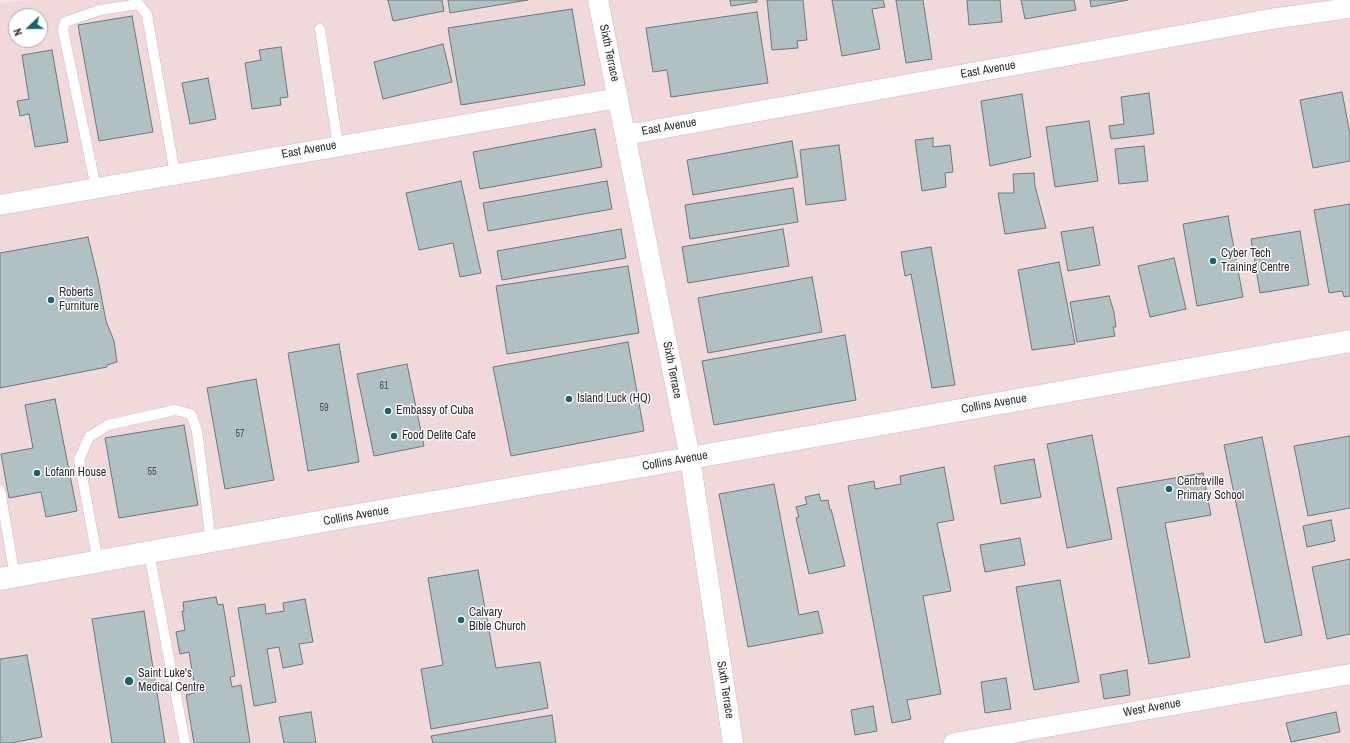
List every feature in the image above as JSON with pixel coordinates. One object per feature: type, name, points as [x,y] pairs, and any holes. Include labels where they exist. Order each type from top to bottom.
[{"type":"street","name":"Sixth Terrace","points":[[598,0],[690,458],[733,743]]},
{"type":"street","name":"East Avenue","points":[[626,135],[1271,19],[1350,8]]},
{"type":"street","name":"East Avenue","points":[[0,205],[338,145],[618,98]]},
{"type":"street","name":"Collins Avenue","points":[[8,578],[1350,341]]},
{"type":"street","name":"West Avenue","points":[[954,743],[1350,674]]},
{"type":"lane","points":[[96,188],[63,30],[65,22],[100,10],[139,4],[147,15],[175,174]]},
{"type":"lane","points":[[320,29],[338,145]]},
{"type":"lane","points":[[98,562],[79,460],[90,437],[108,425],[175,410],[191,414],[197,431],[211,542]]},
{"type":"lane","points":[[0,490],[8,578]]},
{"type":"lane","points":[[149,553],[185,743]]},
{"type":"shaded area","points":[[28,0],[1350,0],[1350,743],[0,743],[0,3]]},
{"type":"building","points":[[388,0],[442,0],[444,11],[393,21]]},
{"type":"building","points":[[448,0],[528,0],[450,13]]},
{"type":"building","points":[[730,0],[757,0],[757,2],[731,6]]},
{"type":"building","points":[[767,0],[803,0],[807,40],[797,41],[798,48],[772,50]]},
{"type":"building","points":[[832,0],[883,0],[885,7],[872,9],[880,49],[842,56]]},
{"type":"building","points":[[896,0],[923,0],[932,59],[906,63]]},
{"type":"building","points":[[967,0],[1000,0],[1002,22],[969,25]]},
{"type":"building","points":[[1021,0],[1074,0],[1076,10],[1025,19]]},
{"type":"building","points":[[1090,0],[1128,0],[1091,7]]},
{"type":"building","points":[[572,9],[585,85],[461,105],[448,28]]},
{"type":"building","points":[[757,12],[768,83],[671,97],[667,70],[653,72],[646,28]]},
{"type":"building","points":[[132,16],[153,132],[99,141],[78,25]]},
{"type":"building","points":[[443,44],[452,82],[383,99],[374,62]]},
{"type":"building","points":[[281,47],[288,97],[280,98],[281,105],[252,109],[245,63],[261,60],[259,50]]},
{"type":"building","points":[[52,50],[68,142],[35,147],[29,114],[20,116],[17,101],[29,99],[22,55]]},
{"type":"building","points":[[208,78],[216,119],[190,124],[182,83]]},
{"type":"building","points":[[1342,92],[1350,134],[1350,161],[1313,168],[1300,100]]},
{"type":"building","points":[[1149,93],[1154,134],[1111,139],[1109,126],[1124,124],[1121,97]]},
{"type":"building","points":[[1022,94],[1031,157],[990,166],[981,101]]},
{"type":"building","points":[[1089,121],[1098,181],[1055,187],[1046,127]]},
{"type":"building","points":[[595,129],[602,167],[480,189],[473,152]]},
{"type":"building","points":[[933,138],[933,147],[950,145],[953,172],[945,173],[946,187],[922,191],[915,140]]},
{"type":"building","points":[[792,141],[798,177],[693,195],[687,160]]},
{"type":"building","points":[[839,145],[846,200],[806,205],[800,150]]},
{"type":"building","points":[[1144,146],[1148,181],[1119,184],[1115,149]]},
{"type":"building","points":[[1034,173],[1035,186],[1046,228],[1005,234],[998,193],[1014,193],[1013,174]]},
{"type":"building","points":[[461,181],[481,273],[460,277],[453,243],[419,250],[406,193]]},
{"type":"building","points":[[607,181],[612,209],[488,231],[483,203]]},
{"type":"building","points":[[793,188],[798,222],[690,239],[685,205]]},
{"type":"building","points":[[1350,204],[1350,296],[1344,297],[1342,291],[1329,293],[1314,210]]},
{"type":"building","name":"Cyber Tech Training Centre","points":[[1228,216],[1243,297],[1197,306],[1183,224]]},
{"type":"building","points":[[1093,227],[1100,265],[1068,271],[1061,232]]},
{"type":"building","points":[[621,229],[626,258],[502,280],[497,251]]},
{"type":"building","points":[[783,229],[789,266],[688,283],[682,247]]},
{"type":"building","points":[[1300,231],[1309,285],[1260,293],[1251,239]]},
{"type":"building","name":"Roberts Furniture","points":[[88,237],[106,321],[114,341],[117,362],[107,365],[107,367],[0,388],[0,253]]},
{"type":"building","points":[[931,247],[955,385],[932,388],[911,274],[905,276],[901,252]]},
{"type":"building","points":[[1174,258],[1186,309],[1150,317],[1138,266]]},
{"type":"building","points":[[1059,262],[1075,344],[1032,350],[1018,270]]},
{"type":"building","points":[[628,266],[639,333],[507,354],[496,286]]},
{"type":"building","points":[[812,277],[822,332],[708,353],[698,298]]},
{"type":"building","points":[[1109,296],[1114,312],[1116,327],[1113,327],[1115,336],[1077,342],[1070,302]]},
{"type":"building","points":[[845,335],[856,400],[714,425],[702,361]]},
{"type":"building","name":"Island Luck (HQ)","points":[[628,342],[644,431],[511,456],[493,367]]},
{"type":"building","points":[[339,344],[359,462],[308,471],[288,353]]},
{"type":"building","points":[[407,364],[424,446],[374,456],[357,374]]},
{"type":"building","points":[[256,379],[274,480],[225,489],[207,388]]},
{"type":"building","name":"Lofann House","points":[[55,399],[77,511],[46,517],[41,492],[9,498],[1,454],[33,448],[25,405]]},
{"type":"building","points":[[184,425],[198,505],[119,518],[105,438]]},
{"type":"building","points":[[1092,435],[1112,539],[1067,548],[1047,444]]},
{"type":"building","points":[[1350,436],[1350,508],[1308,516],[1294,446]]},
{"type":"building","points":[[1262,437],[1302,635],[1265,643],[1224,445]]},
{"type":"building","points":[[1034,459],[1041,497],[1001,504],[994,466]]},
{"type":"building","points":[[944,467],[954,520],[937,523],[951,591],[923,596],[941,694],[907,700],[911,719],[892,723],[848,486],[874,481],[875,489],[901,484],[900,476]]},
{"type":"building","points":[[1203,473],[1211,515],[1165,523],[1190,657],[1149,664],[1117,488]]},
{"type":"building","points":[[774,484],[799,615],[818,611],[823,633],[748,647],[719,494]]},
{"type":"building","points":[[819,494],[821,501],[828,500],[845,566],[809,574],[796,518],[799,517],[796,507],[807,504],[805,497]]},
{"type":"building","points":[[1331,520],[1335,541],[1307,547],[1303,526]]},
{"type":"building","points":[[1020,538],[1025,565],[985,572],[980,545]]},
{"type":"building","points":[[1350,559],[1350,634],[1327,639],[1312,567]]},
{"type":"building","name":"Calvary Bible Church","points":[[478,570],[496,668],[540,662],[548,708],[431,729],[421,669],[443,665],[428,578]]},
{"type":"building","points":[[1060,580],[1079,682],[1034,690],[1016,587]]},
{"type":"building","points":[[216,597],[218,605],[223,604],[235,676],[230,677],[232,687],[241,685],[250,743],[194,743],[186,695],[198,692],[197,682],[194,683],[189,652],[180,654],[176,632],[185,630],[182,611],[184,611],[183,602]]},
{"type":"building","points":[[305,599],[313,642],[299,644],[303,664],[283,668],[279,647],[267,649],[276,702],[254,706],[238,608],[265,604],[266,614],[284,611],[283,603]]},
{"type":"building","name":"Saint Luke's Medical Centre","points":[[144,611],[165,743],[112,743],[92,619]]},
{"type":"building","points":[[27,655],[42,737],[11,743],[0,743],[0,659]]},
{"type":"building","points":[[1127,670],[1130,695],[1104,699],[1100,675]]},
{"type":"building","points":[[1006,678],[1011,709],[985,713],[981,682]]},
{"type":"building","points":[[873,706],[877,731],[855,735],[851,710]]},
{"type":"building","points":[[311,712],[316,743],[284,743],[279,717]]},
{"type":"building","points":[[1336,712],[1340,732],[1291,742],[1286,723]]},
{"type":"building","points":[[552,715],[556,743],[433,743],[431,736]]},
{"type":"place","name":"Cyber Tech Training Centre","points":[[1213,261]]},
{"type":"place","name":"Roberts Furniture","points":[[51,300]]},
{"type":"place","name":"Island Luck (HQ)","points":[[569,399]]},
{"type":"place","name":"Embassy of Cuba","points":[[388,411]]},
{"type":"place","name":"Food Delite Cafe","points":[[394,436]]},
{"type":"place","name":"Lofann House","points":[[37,473]]},
{"type":"place","name":"Centreville Primary School","points":[[1169,489]]},
{"type":"place","name":"Calvary Bible Church","points":[[461,620]]},
{"type":"place","name":"Saint Luke's Medical Centre","points":[[129,681]]}]
